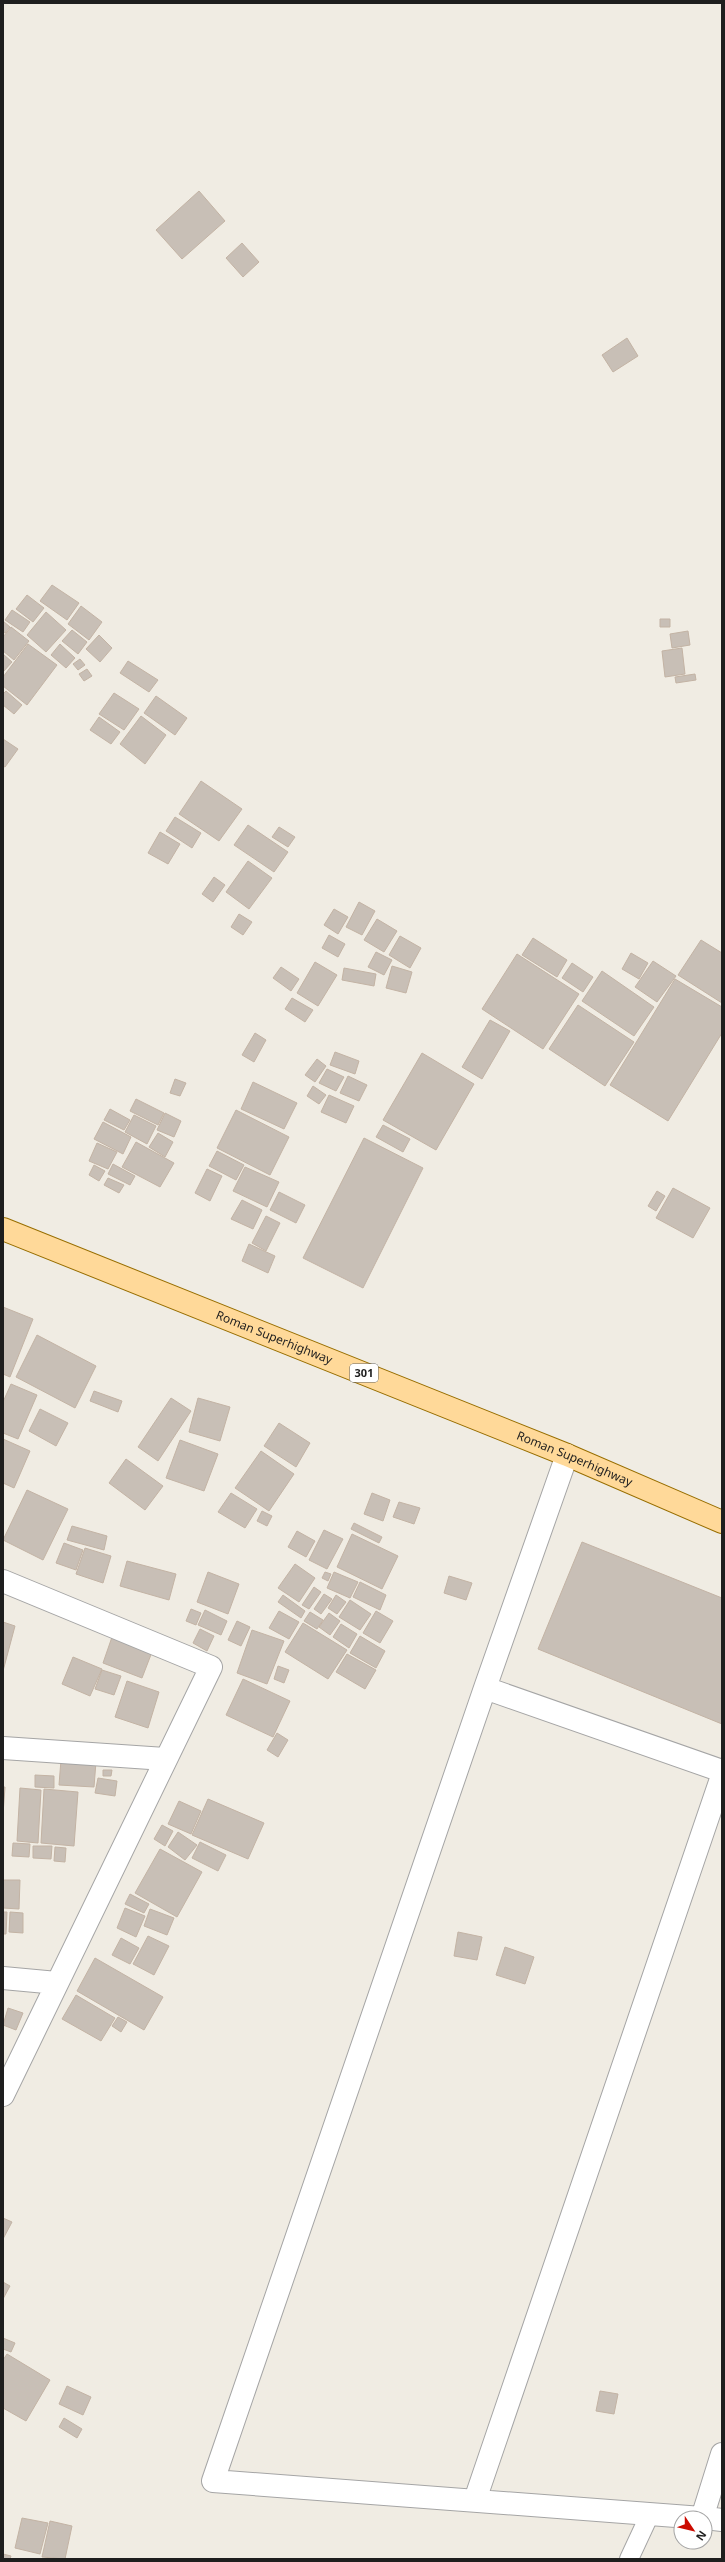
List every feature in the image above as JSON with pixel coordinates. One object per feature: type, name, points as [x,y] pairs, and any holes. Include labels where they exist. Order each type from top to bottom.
[{"type":"main road","name":"Roman Superhighway","points":[[3,1229],[568,1455],[722,1522]]},
{"type":"street","points":[[568,1455],[485,1688],[213,2482],[475,2500],[673,2516]]},
{"type":"street","points":[[3,1581],[211,1667],[164,1759],[3,2095]]},
{"type":"street","points":[[485,1688],[722,1771]]},
{"type":"street","points":[[3,1748],[164,1759]]},
{"type":"street","points":[[475,2500],[722,1776]]},
{"type":"street","points":[[3,1978],[57,1983]]},
{"type":"street","points":[[705,2510],[722,2454]]},
{"type":"lane","points":[[629,2559],[650,2514]]},
{"type":"building","points":[[199,191],[225,221],[182,259],[156,230]]},
{"type":"building","points":[[242,243],[259,262],[243,277],[226,258]]},
{"type":"building","points":[[627,338],[638,356],[613,372],[602,355]]},
{"type":"building","points":[[52,585],[79,603],[67,620],[40,601]]},
{"type":"building","points":[[27,595],[44,608],[33,622],[16,609]]},
{"type":"building","points":[[81,606],[102,622],[89,640],[68,624]]},
{"type":"building","points":[[12,610],[30,622],[23,632],[5,620]]},
{"type":"building","points":[[46,612],[66,630],[46,652],[27,635]]},
{"type":"building","points":[[660,619],[670,619],[670,627],[660,627]]},
{"type":"building","points":[[3,621],[10,627],[5,633],[3,632]]},
{"type":"building","points":[[11,627],[29,641],[14,660],[3,651],[3,637]]},
{"type":"building","points":[[72,630],[87,642],[78,654],[62,641]]},
{"type":"building","points":[[688,631],[690,645],[672,648],[670,634]]},
{"type":"building","points":[[99,635],[112,648],[100,662],[86,649]]},
{"type":"building","points":[[28,644],[57,665],[27,705],[3,686],[3,677]]},
{"type":"building","points":[[60,644],[75,658],[66,668],[51,655]]},
{"type":"building","points":[[682,648],[685,674],[665,677],[662,651]]},
{"type":"building","points":[[3,654],[12,662],[3,672]]},
{"type":"building","points":[[80,659],[85,665],[78,670],[73,664]]},
{"type":"building","points":[[128,661],[158,680],[149,692],[120,673]]},
{"type":"building","points":[[87,669],[92,676],[84,681],[79,674]]},
{"type":"building","points":[[695,674],[696,680],[676,683],[675,677]]},
{"type":"building","points":[[6,691],[22,705],[14,714],[3,705],[3,694]]},
{"type":"building","points":[[114,693],[139,709],[124,730],[99,714]]},
{"type":"building","points":[[156,696],[187,718],[175,735],[144,713]]},
{"type":"building","points":[[141,716],[166,735],[145,764],[120,744]]},
{"type":"building","points":[[99,717],[120,732],[111,744],[90,730]]},
{"type":"building","points":[[3,739],[18,749],[5,767],[3,766]]},
{"type":"building","points":[[201,781],[242,809],[219,841],[179,814]]},
{"type":"building","points":[[175,817],[201,833],[192,848],[166,831]]},
{"type":"building","points":[[248,825],[288,852],[274,872],[234,845]]},
{"type":"building","points":[[279,827],[295,837],[288,847],[272,837]]},
{"type":"building","points":[[160,832],[180,844],[168,864],[148,853]]},
{"type":"building","points":[[248,861],[272,878],[249,909],[226,892]]},
{"type":"building","points":[[214,877],[225,885],[213,902],[202,894]]},
{"type":"building","points":[[359,902],[375,911],[362,935],[346,927]]},
{"type":"building","points":[[334,909],[348,917],[338,934],[324,925]]},
{"type":"building","points":[[239,914],[252,922],[243,935],[231,927]]},
{"type":"building","points":[[377,919],[397,931],[384,952],[364,940]]},
{"type":"building","points":[[329,935],[345,944],[338,957],[322,948]]},
{"type":"building","points":[[400,936],[421,948],[410,968],[389,955]]},
{"type":"building","points":[[533,938],[567,960],[557,977],[522,955]]},
{"type":"building","points":[[701,940],[722,953],[722,1003],[678,975]]},
{"type":"building","points":[[376,952],[392,960],[384,975],[368,967]]},
{"type":"building","points":[[631,953],[648,963],[639,979],[622,969]]},
{"type":"building","points":[[517,954],[579,994],[543,1049],[482,1009]]},
{"type":"building","points":[[653,961],[676,976],[657,1002],[635,987]]},
{"type":"building","points":[[315,962],[337,975],[318,1006],[297,993]]},
{"type":"building","points":[[572,963],[593,977],[583,992],[562,978]]},
{"type":"building","points":[[392,966],[412,972],[406,993],[386,988]]},
{"type":"building","points":[[281,967],[299,979],[291,991],[273,978]]},
{"type":"building","points":[[344,968],[376,974],[374,986],[342,980]]},
{"type":"building","points":[[602,971],[654,1007],[634,1036],[582,1001]]},
{"type":"building","points":[[675,979],[722,1007],[722,1033],[668,1121],[610,1085]]},
{"type":"building","points":[[292,998],[313,1010],[305,1022],[285,1009]]},
{"type":"building","points":[[578,1005],[634,1042],[605,1086],[549,1049]]},
{"type":"building","points":[[490,1020],[510,1031],[482,1079],[462,1067]]},
{"type":"building","points":[[255,1033],[266,1040],[254,1062],[242,1055]]},
{"type":"building","points":[[335,1052],[359,1061],[355,1074],[330,1065]]},
{"type":"building","points":[[422,1053],[474,1084],[436,1150],[383,1120]]},
{"type":"building","points":[[317,1059],[326,1066],[315,1082],[305,1075]]},
{"type":"building","points":[[327,1069],[344,1077],[336,1091],[319,1083]]},
{"type":"building","points":[[348,1076],[367,1085],[359,1101],[340,1093]]},
{"type":"building","points":[[175,1079],[186,1083],[180,1096],[170,1093]]},
{"type":"building","points":[[253,1082],[297,1103],[284,1129],[241,1109]]},
{"type":"building","points":[[313,1086],[326,1095],[319,1104],[307,1096]]},
{"type":"building","points":[[329,1095],[354,1106],[346,1123],[321,1112]]},
{"type":"building","points":[[136,1099],[164,1113],[158,1125],[130,1111]]},
{"type":"building","points":[[110,1109],[130,1120],[124,1130],[104,1120]]},
{"type":"building","points":[[236,1110],[289,1137],[270,1175],[217,1148]]},
{"type":"building","points":[[165,1113],[181,1121],[174,1137],[157,1130]]},
{"type":"building","points":[[134,1115],[156,1126],[147,1144],[125,1132]]},
{"type":"building","points":[[103,1122],[131,1137],[123,1154],[94,1139]]},
{"type":"building","points":[[383,1125],[410,1139],[403,1152],[376,1137]]},
{"type":"building","points":[[158,1133],[173,1142],[165,1157],[149,1147]]},
{"type":"building","points":[[364,1138],[423,1168],[363,1288],[303,1258]]},
{"type":"building","points":[[136,1142],[174,1163],[160,1187],[122,1167]]},
{"type":"building","points":[[97,1143],[117,1152],[108,1169],[89,1161]]},
{"type":"building","points":[[217,1151],[244,1165],[236,1180],[209,1166]]},
{"type":"building","points":[[113,1164],[135,1176],[130,1185],[108,1174]]},
{"type":"building","points":[[94,1165],[105,1171],[99,1181],[89,1175]]},
{"type":"building","points":[[245,1167],[279,1182],[267,1207],[233,1191]]},
{"type":"building","points":[[207,1169],[222,1176],[210,1201],[195,1193]]},
{"type":"building","points":[[108,1178],[124,1185],[119,1193],[104,1185]]},
{"type":"building","points":[[673,1188],[710,1208],[693,1238],[656,1218]]},
{"type":"building","points":[[657,1191],[665,1196],[656,1211],[648,1206]]},
{"type":"building","points":[[279,1192],[305,1205],[296,1223],[270,1210]]},
{"type":"building","points":[[242,1200],[262,1210],[253,1229],[231,1219]]},
{"type":"building","points":[[266,1216],[280,1223],[266,1251],[252,1243]]},
{"type":"building","points":[[249,1244],[275,1256],[268,1273],[242,1261]]},
{"type":"building","points":[[3,1307],[33,1319],[10,1377],[3,1374]]},
{"type":"building","points":[[37,1335],[96,1366],[75,1408],[16,1377]]},
{"type":"building","points":[[11,1384],[37,1395],[18,1439],[3,1433],[3,1402]]},
{"type":"building","points":[[94,1391],[122,1401],[118,1412],[90,1401]]},
{"type":"building","points":[[171,1398],[191,1411],[158,1461],[138,1447]]},
{"type":"building","points":[[198,1398],[230,1407],[220,1441],[189,1432]]},
{"type":"building","points":[[40,1409],[68,1423],[56,1446],[29,1431]]},
{"type":"building","points":[[279,1423],[310,1443],[296,1467],[264,1446]]},
{"type":"building","points":[[3,1439],[30,1451],[14,1488],[3,1483]]},
{"type":"building","points":[[180,1440],[218,1454],[204,1491],[166,1478]]},
{"type":"building","points":[[261,1451],[294,1474],[269,1511],[235,1488]]},
{"type":"building","points":[[126,1459],[163,1486],[145,1510],[109,1483]]},
{"type":"building","points":[[27,1490],[68,1509],[43,1560],[3,1540]]},
{"type":"building","points":[[231,1493],[257,1509],[245,1528],[218,1512]]},
{"type":"building","points":[[372,1493],[390,1500],[383,1521],[364,1514]]},
{"type":"building","points":[[399,1502],[420,1508],[414,1524],[393,1517]]},
{"type":"building","points":[[262,1511],[272,1516],[267,1526],[257,1521]]},
{"type":"building","points":[[354,1523],[382,1537],[379,1543],[351,1529]]},
{"type":"building","points":[[72,1526],[107,1536],[104,1550],[67,1540]]},
{"type":"building","points":[[324,1530],[343,1539],[327,1569],[309,1560]]},
{"type":"building","points":[[297,1531],[315,1541],[306,1557],[288,1547]]},
{"type":"building","points":[[352,1534],[398,1556],[382,1589],[337,1567]]},
{"type":"building","points":[[582,1542],[722,1598],[722,1724],[538,1649]]},
{"type":"building","points":[[64,1543],[83,1550],[76,1570],[56,1563]]},
{"type":"building","points":[[85,1548],[111,1556],[103,1583],[76,1574]]},
{"type":"building","points":[[127,1561],[176,1574],[169,1600],[120,1586]]},
{"type":"building","points":[[295,1564],[315,1578],[299,1602],[278,1588]]},
{"type":"building","points":[[208,1572],[239,1584],[228,1614],[197,1602]]},
{"type":"building","points":[[325,1572],[331,1574],[328,1581],[322,1578]]},
{"type":"building","points":[[334,1572],[358,1582],[350,1598],[327,1588]]},
{"type":"building","points":[[449,1576],[472,1583],[466,1600],[444,1593]]},
{"type":"building","points":[[360,1582],[386,1595],[380,1610],[353,1597]]},
{"type":"building","points":[[314,1587],[321,1592],[309,1609],[302,1605]]},
{"type":"building","points":[[324,1594],[332,1599],[321,1614],[314,1609]]},
{"type":"building","points":[[283,1595],[305,1611],[301,1618],[278,1602]]},
{"type":"building","points":[[336,1595],[346,1602],[337,1614],[328,1608]]},
{"type":"building","points":[[350,1600],[371,1614],[360,1630],[339,1617]]},
{"type":"building","points":[[191,1609],[201,1613],[196,1625],[186,1621]]},
{"type":"building","points":[[205,1610],[227,1621],[221,1635],[198,1625]]},
{"type":"building","points":[[279,1611],[299,1622],[289,1639],[269,1628]]},
{"type":"building","points":[[376,1611],[393,1621],[380,1643],[363,1633]]},
{"type":"building","points":[[310,1612],[323,1620],[317,1629],[304,1621]]},
{"type":"building","points":[[329,1613],[340,1621],[330,1635],[319,1627]]},
{"type":"building","points":[[237,1621],[250,1627],[241,1646],[228,1640]]},
{"type":"building","points":[[3,1622],[15,1626],[3,1671]]},
{"type":"building","points":[[303,1623],[347,1650],[328,1679],[285,1652]]},
{"type":"building","points":[[341,1624],[357,1634],[349,1648],[333,1637]]},
{"type":"building","points":[[200,1629],[214,1636],[207,1651],[193,1643]]},
{"type":"building","points":[[252,1630],[284,1641],[267,1684],[237,1673]]},
{"type":"building","points":[[360,1636],[385,1651],[376,1668],[350,1653]]},
{"type":"building","points":[[112,1637],[152,1652],[142,1678],[103,1663]]},
{"type":"building","points":[[347,1654],[376,1670],[365,1689],[336,1672]]},
{"type":"building","points":[[73,1657],[102,1669],[90,1696],[62,1684]]},
{"type":"building","points":[[278,1666],[289,1670],[284,1683],[274,1679]]},
{"type":"building","points":[[102,1670],[121,1676],[114,1695],[95,1689]]},
{"type":"building","points":[[243,1679],[290,1701],[273,1737],[226,1715]]},
{"type":"building","points":[[127,1681],[159,1692],[148,1728],[115,1717]]},
{"type":"building","points":[[277,1733],[288,1740],[278,1757],[267,1750]]},
{"type":"building","points":[[61,1760],[96,1762],[94,1787],[59,1785]]},
{"type":"building","points":[[103,1770],[112,1770],[111,1776],[103,1776]]},
{"type":"building","points":[[35,1775],[54,1776],[54,1788],[35,1787]]},
{"type":"building","points":[[98,1778],[117,1781],[115,1796],[95,1793]]},
{"type":"building","points":[[3,1787],[5,1787],[3,1814]]},
{"type":"building","points":[[20,1788],[41,1790],[38,1843],[17,1841]]},
{"type":"building","points":[[44,1789],[78,1792],[74,1846],[41,1843]]},
{"type":"building","points":[[208,1799],[264,1823],[248,1859],[192,1835]]},
{"type":"building","points":[[179,1801],[201,1811],[191,1834],[168,1824]]},
{"type":"building","points":[[162,1825],[173,1831],[165,1846],[154,1839]]},
{"type":"building","points":[[178,1832],[197,1845],[185,1860],[168,1847]]},
{"type":"building","points":[[200,1842],[226,1855],[218,1871],[192,1858]]},
{"type":"building","points":[[13,1843],[30,1844],[29,1857],[12,1856]]},
{"type":"building","points":[[33,1846],[52,1846],[51,1859],[33,1858]]},
{"type":"building","points":[[55,1847],[66,1848],[65,1862],[54,1861]]},
{"type":"building","points":[[160,1849],[202,1872],[177,1917],[135,1893]]},
{"type":"building","points":[[3,1880],[20,1880],[19,1909],[3,1908]]},
{"type":"building","points":[[130,1894],[149,1904],[144,1913],[125,1904]]},
{"type":"building","points":[[125,1908],[145,1916],[136,1937],[117,1928]]},
{"type":"building","points":[[150,1909],[174,1918],[167,1935],[144,1926]]},
{"type":"building","points":[[3,1912],[7,1912],[6,1934],[3,1934]]},
{"type":"building","points":[[10,1912],[23,1913],[23,1933],[9,1932]]},
{"type":"building","points":[[458,1932],[482,1937],[477,1960],[454,1956]]},
{"type":"building","points":[[148,1936],[169,1946],[154,1975],[133,1964]]},
{"type":"building","points":[[121,1938],[139,1948],[130,1964],[112,1955]]},
{"type":"building","points":[[505,1947],[534,1957],[525,1984],[496,1975]]},
{"type":"building","points":[[95,1958],[163,1997],[144,2030],[77,1991]]},
{"type":"building","points":[[76,1995],[115,2018],[101,2041],[62,2019]]},
{"type":"building","points":[[8,2008],[23,2013],[16,2030],[3,2025]]},
{"type":"building","points":[[118,2017],[127,2022],[121,2032],[112,2026]]},
{"type":"building","points":[[3,2218],[12,2222],[3,2239]]},
{"type":"building","points":[[3,2282],[10,2286],[3,2299]]},
{"type":"building","points":[[3,2338],[15,2343],[11,2352],[3,2349]]},
{"type":"building","points":[[7,2354],[50,2380],[26,2421],[3,2408],[3,2360]]},
{"type":"building","points":[[67,2386],[91,2397],[83,2415],[59,2404]]},
{"type":"building","points":[[600,2391],[618,2394],[614,2414],[596,2411]]},
{"type":"building","points":[[64,2418],[82,2429],[77,2438],[59,2427]]},
{"type":"building","points":[[22,2518],[48,2523],[40,2554],[15,2548]]},
{"type":"building","points":[[50,2521],[72,2526],[65,2559],[42,2557]]},
{"type":"building","points":[[3,2554],[11,2556],[10,2559],[3,2559]]}]
